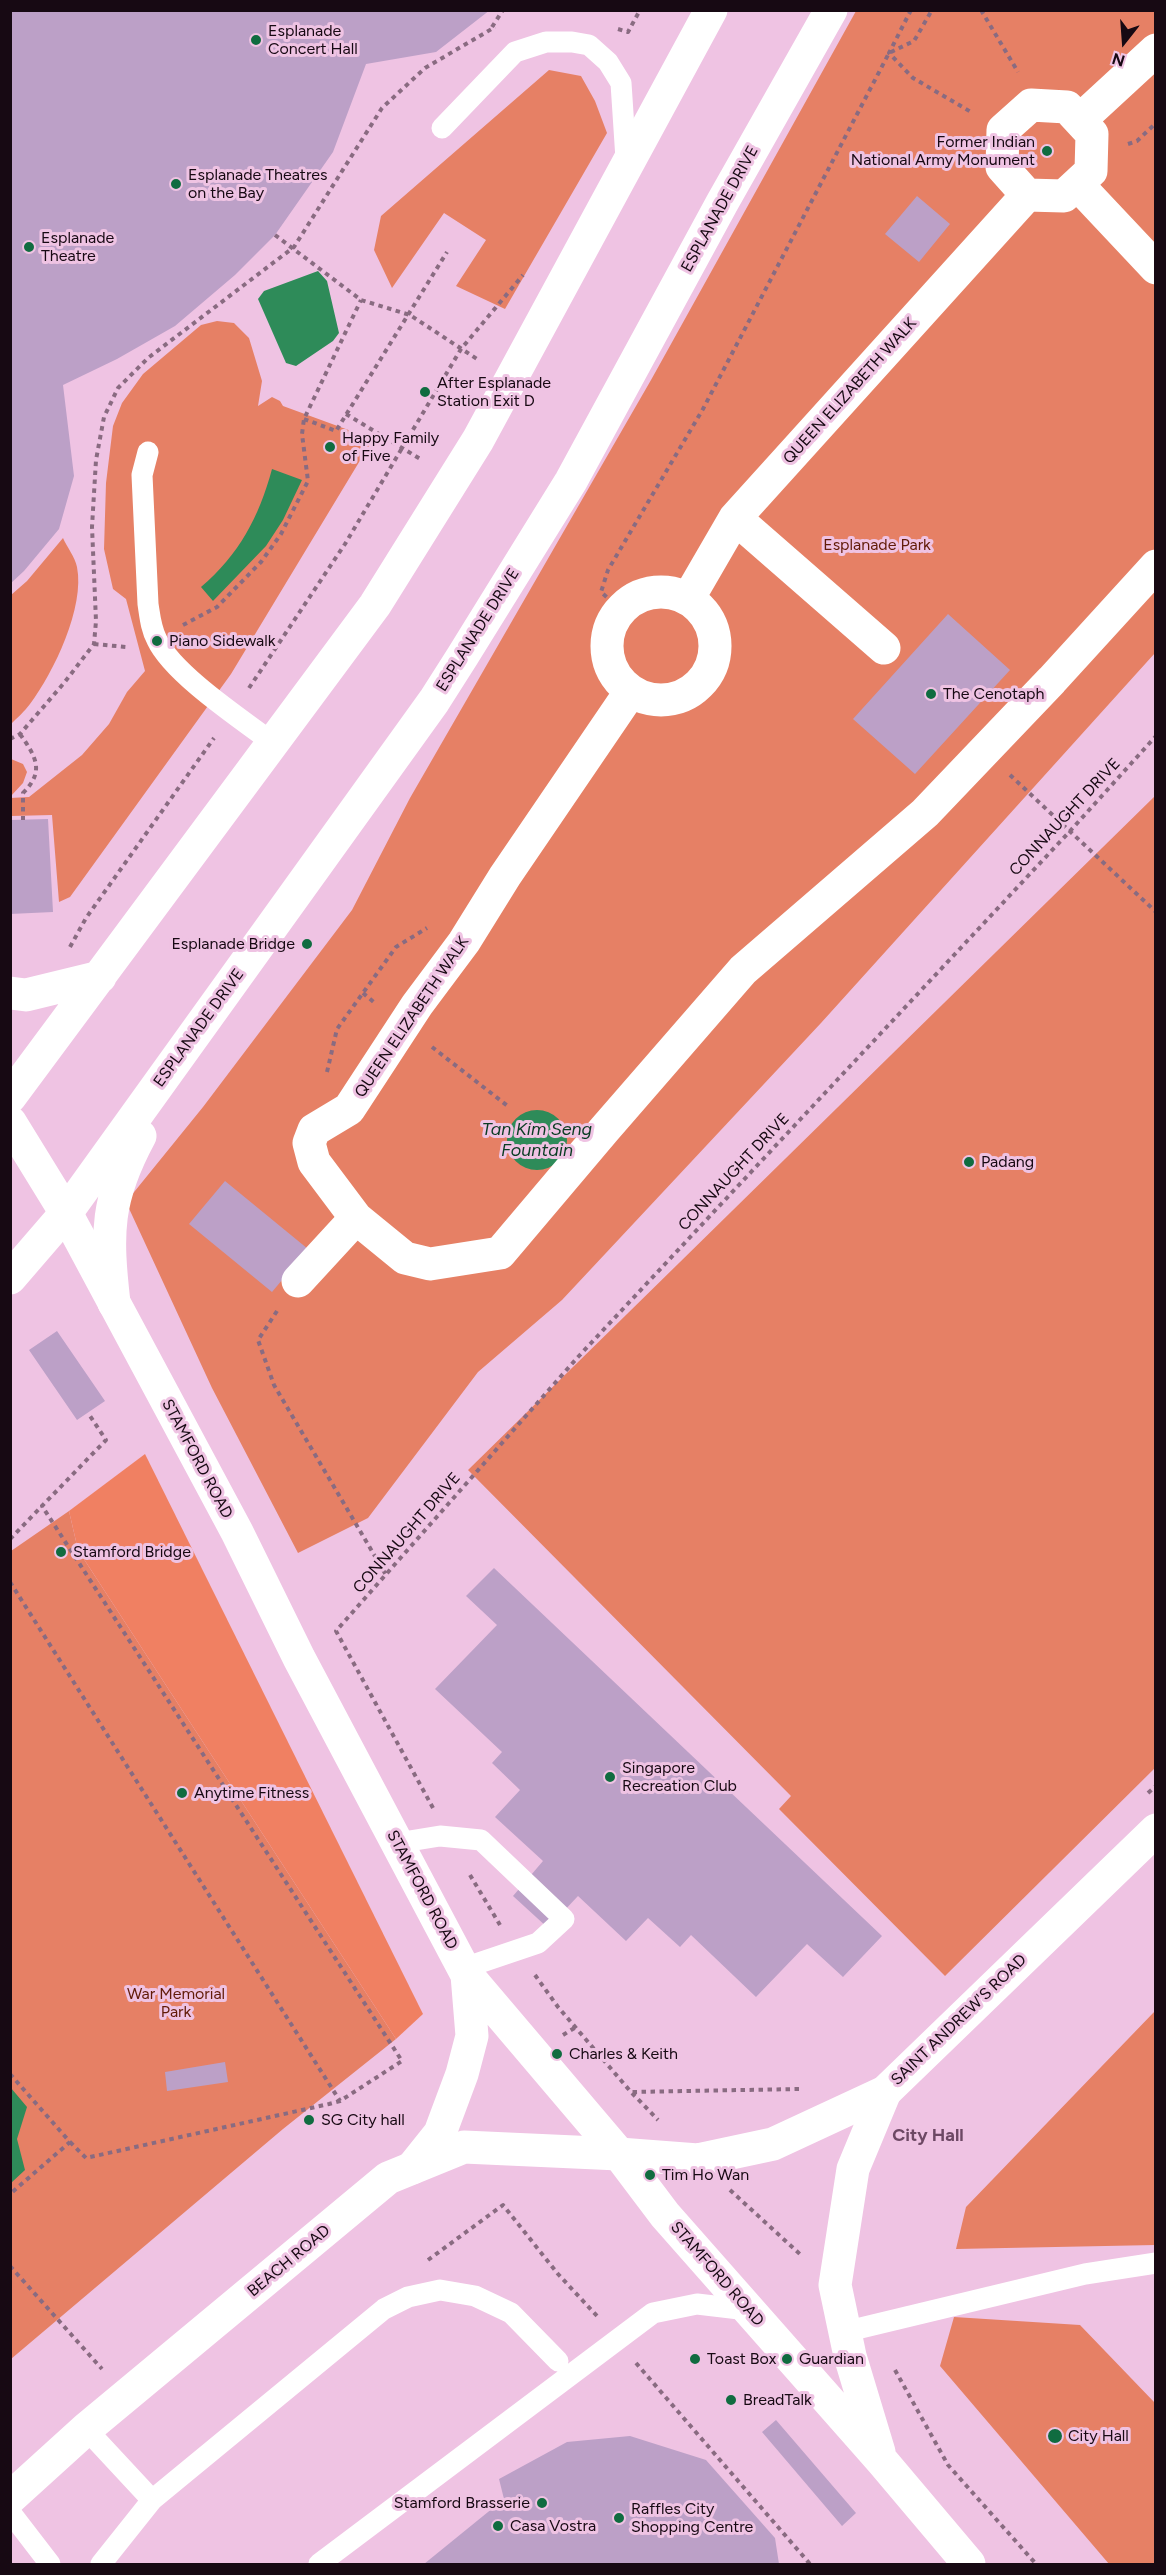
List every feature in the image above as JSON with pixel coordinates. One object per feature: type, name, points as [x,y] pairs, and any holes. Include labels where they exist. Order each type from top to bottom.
[{"type":"main road","points":[[10,1097],[375,604],[453,479],[510,380],[711,10]]},
{"type":"main road","name":"ESPLANADE DRIVE","points":[[10,1278],[66,1213],[434,701],[571,481],[722,203],[831,10]]},
{"type":"main road","points":[[1080,120],[1155,50]]},
{"type":"main road","points":[[1031,105],[1039,106],[1067,107],[1092,134],[1091,171],[1064,196],[1027,195],[1002,168],[1003,130],[1031,105]]},
{"type":"main road","points":[[1077,184],[1155,268]]},
{"type":"main road","name":"QUEEN ELIZABETH WALK","points":[[688,599],[735,518],[1027,195]]},
{"type":"main road","points":[[735,518],[884,648]]},
{"type":"main road","name":"QUEEN ELIZABETH WALK","points":[[631,691],[464,942],[349,1109],[314,1130],[309,1143],[314,1162],[356,1218],[405,1258],[430,1264],[500,1253],[603,1130],[743,970],[925,813],[1155,566]]},
{"type":"main road","points":[[654,592],[673,593],[688,599],[704,614],[711,627],[715,649],[709,671],[694,688],[676,698],[649,699],[631,691],[615,675],[606,653],[610,626],[620,609],[639,596],[654,592]]},
{"type":"main road","points":[[10,993],[26,995],[100,977]]},
{"type":"main road","points":[[114,1303],[108,1255],[111,1207],[126,1161],[186,1046]]},
{"type":"main road","name":"STAMFORD ROAD","points":[[10,1122],[66,1213],[237,1532],[299,1658],[466,1972],[619,2154],[665,2215],[882,2461],[969,2565]]},
{"type":"main road","points":[[298,1281],[356,1218]]},
{"type":"main road","name":"SAINT ANDREW'S ROAD","points":[[619,2154],[698,2160],[773,2144],[885,2092],[1155,1830]]},
{"type":"main road","points":[[412,2168],[440,2133],[462,2074],[472,2036],[466,1972]]},
{"type":"main road","points":[[882,2461],[855,2330],[835,2285],[853,2169],[885,2092]]},
{"type":"main road","name":"BEACH ROAD","points":[[10,2498],[86,2429],[388,2178],[464,2147],[619,2154]]},
{"type":"lane","points":[[442,128],[515,52],[546,42],[572,42],[589,45],[608,62],[621,83],[627,166]]},
{"type":"lane","points":[[148,452],[142,475],[151,623],[157,641],[176,667],[273,744]]},
{"type":"lane","points":[[397,1843],[440,1836],[481,1840],[564,1918],[538,1943],[466,1972]]},
{"type":"lane","points":[[855,2330],[1085,2274],[1155,2263]]},
{"type":"lane","points":[[101,2565],[152,2500],[384,2309],[408,2297],[440,2290],[475,2296],[511,2313],[558,2361]]},
{"type":"lane","points":[[319,2565],[653,2313],[697,2304],[748,2310]]},
{"type":"lane","points":[[86,2429],[152,2500]]},
{"type":"lane","points":[[10,2512],[50,2565]]},
{"type":"path","points":[[492,28],[503,10]]},
{"type":"path","points":[[620,609],[601,592],[608,570],[703,409],[910,10]]},
{"type":"path","points":[[889,53],[914,41],[932,10]]},
{"type":"path","points":[[981,10],[1039,106]]},
{"type":"path","points":[[889,53],[913,78],[1003,130]]},
{"type":"path","points":[[275,235],[361,300],[410,315],[510,380]]},
{"type":"path","points":[[304,419],[336,431],[447,252]]},
{"type":"path","points":[[176,629],[217,607],[261,562],[281,534],[308,481],[302,434],[304,419],[361,300]]},
{"type":"path","points":[[65,956],[86,918],[232,712],[332,564],[461,349]]},
{"type":"path","points":[[346,414],[453,479]]},
{"type":"path","points":[[94,644],[134,648]]},
{"type":"path","points":[[10,739],[20,734],[32,752],[37,770],[33,783],[23,793],[23,820]]},
{"type":"path","name":"CONNAUGHT DRIVE","points":[[434,1809],[336,1631],[578,1357],[1071,830],[1155,736]]},
{"type":"path","points":[[984,751],[1071,830],[1155,912]]},
{"type":"path","points":[[363,993],[509,1107]]},
{"type":"path","points":[[298,1281],[258,1340],[274,1385],[386,1575]]},
{"type":"path","points":[[10,1539],[106,1440],[88,1413]]},
{"type":"path","points":[[10,2074],[86,2158],[340,2101],[402,2061],[42,1506]]},
{"type":"path","points":[[10,1582],[340,2101]]},
{"type":"path","points":[[1147,1794],[1155,1786]]},
{"type":"path","points":[[468,1871],[491,1913],[558,2007],[631,2092],[698,2160],[835,2285]]},
{"type":"path","points":[[631,2092],[808,2089]]},
{"type":"path","points":[[10,2194],[70,2142]]},
{"type":"path","points":[[502,2205],[558,2274],[617,2339],[810,2565]]},
{"type":"path","points":[[10,2266],[127,2397]]},
{"type":"path","points":[[855,2330],[896,2372],[948,2465],[1036,2565]]},
{"type":"green space","name":"Esplanade Park","points":[[856,11],[1155,11],[1155,653],[821,1023],[562,1300],[478,1372],[368,1518],[298,1553],[212,1388],[126,1202],[203,1107],[352,910],[410,798],[651,380]]},
{"type":"green space","points":[[549,70],[581,76],[595,101],[607,133],[505,309],[456,286],[486,240],[444,213],[392,288],[374,250],[381,216]]},
{"type":"green space","points":[[217,321],[234,323],[249,338],[262,381],[258,406],[272,397],[280,401],[283,406],[373,439],[231,674],[70,897],[59,902],[52,815],[11,816],[10,798],[29,797],[82,755],[109,724],[127,692],[145,671],[126,599],[113,589],[104,549],[106,483],[113,426],[122,403],[143,374],[201,325]]},
{"type":"green space","points":[[63,538],[77,567],[78,583],[72,619],[49,675],[30,704],[11,724],[11,595],[27,581]]},
{"type":"green space","points":[[11,759],[23,764],[27,772],[23,783],[11,796]]},
{"type":"green space","name":"Padang","points":[[1155,796],[1155,1768],[945,1976],[779,1809],[791,1796],[468,1470]]},
{"type":"green space","name":"War Memorial Park","points":[[69,1511],[78,1550],[396,2039],[283,2129],[11,2359],[11,1551]]},
{"type":"green space","points":[[1155,2011],[1155,2245],[956,2249],[966,2207]]},
{"type":"green space","points":[[954,2317],[1080,2325],[1155,2403],[1155,2564],[1109,2564],[940,2366]]},
{"type":"shaded area","points":[[145,1454],[423,2014],[396,2039],[78,1550],[69,1511]]},
{"type":"water","points":[[318,271],[327,281],[339,333],[333,341],[296,366],[286,363],[258,299],[264,291]]},
{"type":"water","points":[[272,469],[302,480],[283,520],[266,546],[213,601],[201,587],[226,562],[246,534],[261,503]]},
{"type":"water","name":"Tan Kim Seng Fountain","points":[[537,1110],[554,1115],[562,1123],[567,1140],[562,1157],[554,1165],[537,1170],[520,1165],[512,1157],[507,1140],[512,1123],[520,1115]]},
{"type":"water","points":[[11,2088],[27,2107],[17,2139],[25,2170],[11,2183]]},
{"type":"building","name":"Esplanade Theatres on the Bay","points":[[10,10],[490,10],[436,52],[366,64],[333,152],[275,235],[235,275],[175,326],[117,359],[63,385],[74,476],[59,529],[24,571],[10,584]]},
{"type":"building","points":[[917,196],[950,224],[919,262],[885,234]]},
{"type":"building","name":"The Cenotaph","points":[[948,614],[1010,670],[915,774],[853,719]]},
{"type":"building","points":[[48,819],[53,912],[10,914],[10,820]]},
{"type":"building","points":[[225,1181],[308,1249],[272,1292],[189,1224]]},
{"type":"building","points":[[57,1331],[105,1401],[77,1420],[29,1350]]},
{"type":"building","name":"Singapore Recreation Club","points":[[494,1568],[882,1936],[843,1977],[807,1944],[756,1997],[691,1935],[680,1947],[648,1918],[626,1941],[578,1896],[548,1928],[513,1896],[543,1861],[495,1817],[520,1790],[492,1763],[502,1752],[435,1689],[497,1625],[466,1596]]},
{"type":"building","points":[[225,2062],[228,2082],[167,2091],[165,2072]]},
{"type":"building","points":[[776,2420],[856,2513],[842,2526],[762,2432]]},
{"type":"building","name":"Raffles City Shopping Centre","points":[[630,2436],[706,2460],[775,2538],[779,2564],[424,2564],[504,2499],[499,2479],[567,2442]]},
{"type":"place","name":"Esplanade Concert Hall","points":[[256,40]]},
{"type":"place","name":"Former Indian National Army Monument","points":[[1047,151]]},
{"type":"place","name":"Esplanade Theatres on the Bay","points":[[176,184]]},
{"type":"place","name":"Esplanade Theatre","points":[[29,247]]},
{"type":"place","name":"After Esplanade Station Exit D","points":[[425,392]]},
{"type":"place","name":"Happy Family of Five","points":[[330,447]]},
{"type":"place","name":"Piano Sidewalk","points":[[157,641]]},
{"type":"place","name":"The Cenotaph","points":[[931,694]]},
{"type":"place","name":"Esplanade Bridge","points":[[307,944]]},
{"type":"place","name":"Padang","points":[[969,1162]]},
{"type":"place","name":"Stamford Bridge","points":[[61,1552]]},
{"type":"place","name":"Singapore Recreation Club","points":[[610,1777]]},
{"type":"place","name":"Anytime Fitness","points":[[182,1793]]},
{"type":"place","name":"Charles & Keith","points":[[557,2054]]},
{"type":"place","name":"SG City hall","points":[[309,2120]]},
{"type":"place","name":"Tim Ho Wan","points":[[650,2175]]},
{"type":"place","name":"Toast Box","points":[[695,2359]]},
{"type":"place","name":"Guardian","points":[[787,2359]]},
{"type":"place","name":"BreadTalk","points":[[731,2400]]},
{"type":"place","name":"City Hall","points":[[1055,2436]]},
{"type":"place","name":"Stamford Brasserie","points":[[542,2503]]},
{"type":"place","name":"Raffles City Shopping Centre","points":[[619,2518]]},
{"type":"place","name":"Casa Vostra","points":[[498,2526]]},
{"type":"district","name":"City Hall","points":[[928,2136]]}]
